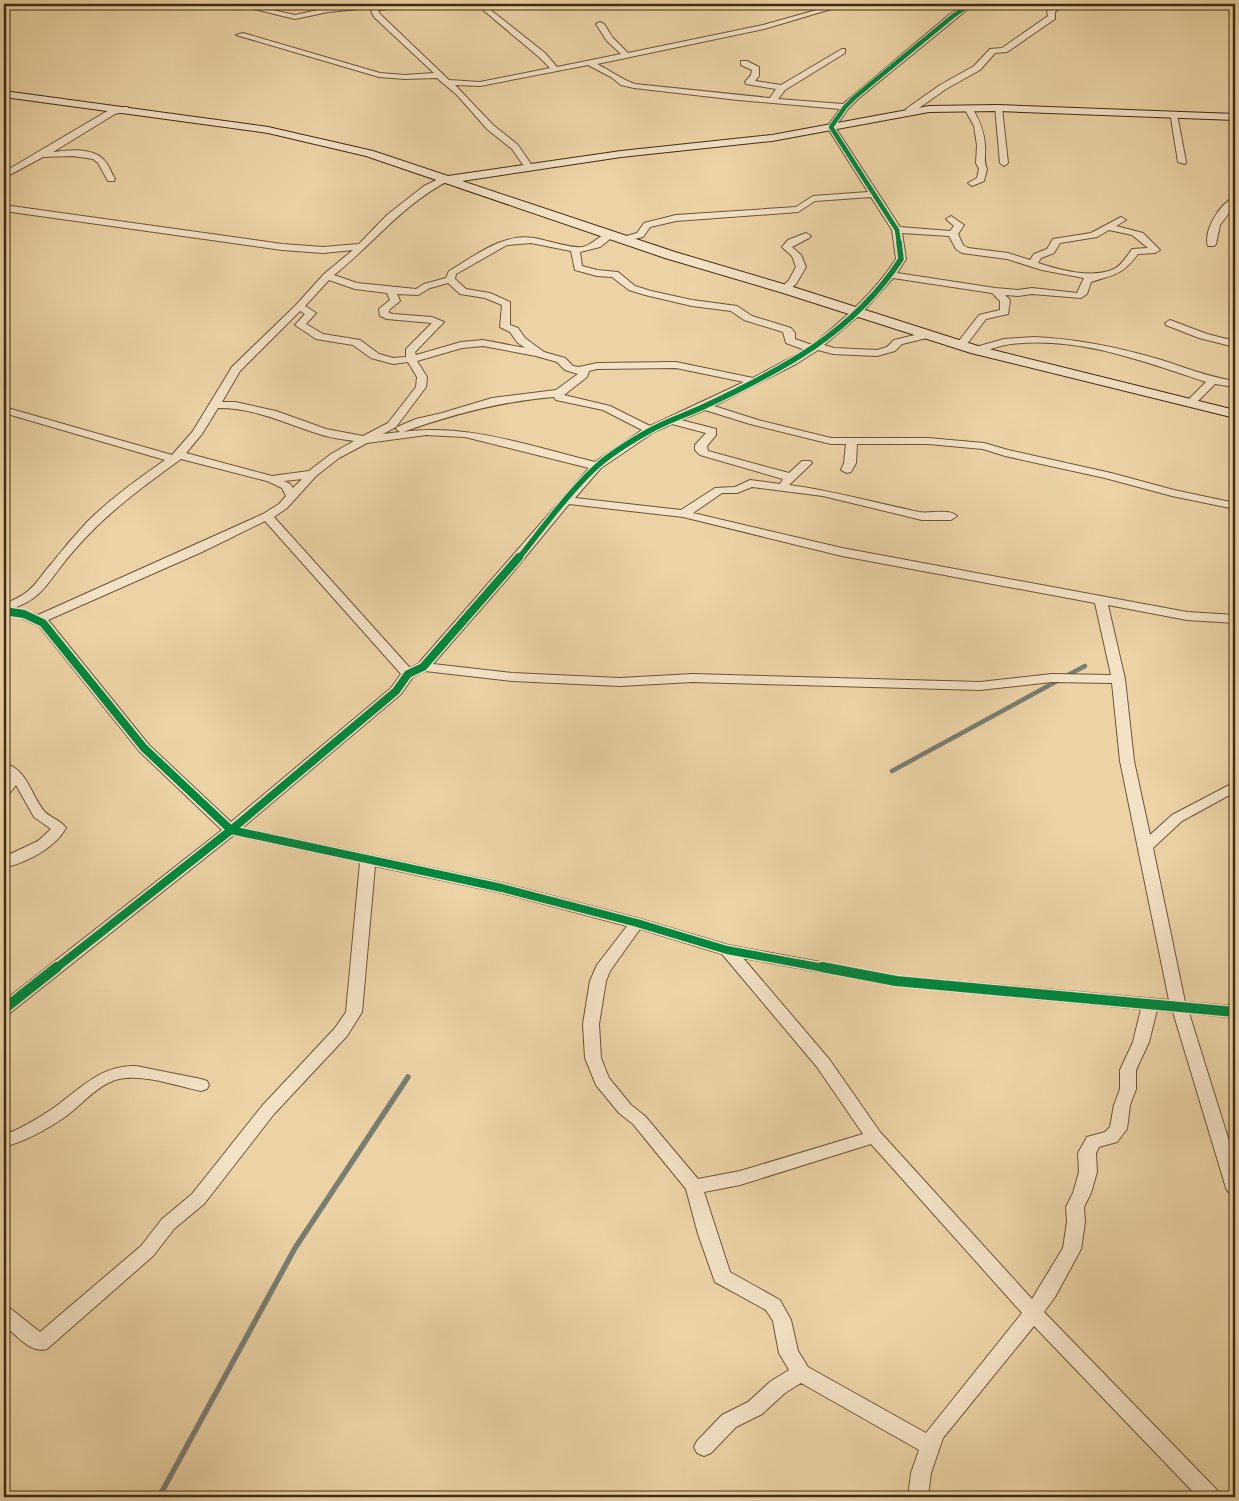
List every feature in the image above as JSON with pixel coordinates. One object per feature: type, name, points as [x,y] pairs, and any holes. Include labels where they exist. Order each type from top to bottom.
[{"type":"main road","points":[[4,94],[268,130],[369,153],[670,255],[785,289],[960,346],[1235,414]]},
{"type":"main road","points":[[445,179],[621,154],[772,138],[910,111],[998,108],[1235,117]]},
{"type":"street","points":[[238,4],[294,16],[306,16],[327,10],[418,4]]},
{"type":"street","points":[[479,4],[542,55],[555,69]]},
{"type":"street","points":[[460,93],[480,84],[589,64],[764,26],[844,4]]},
{"type":"street","points":[[4,1009],[231,830],[396,691],[408,674],[423,667],[597,466],[650,430],[705,406],[792,362],[815,347],[858,312],[890,275],[901,259],[898,230],[831,127],[845,107],[917,45],[971,4]]},
{"type":"street","points":[[910,111],[943,87],[977,68],[993,51],[1004,50],[1052,17],[1051,11],[1061,4]]},
{"type":"street","points":[[375,6],[378,15],[435,69],[439,76],[460,93],[490,126],[515,147],[529,167]]},
{"type":"street","points":[[600,24],[608,32],[610,39],[623,50],[625,55]]},
{"type":"street","points":[[240,35],[380,75],[405,78],[421,75],[439,76]]},
{"type":"street","points":[[774,101],[775,95],[782,88],[842,51]]},
{"type":"street","points":[[744,63],[756,69],[755,76],[749,82],[782,88]]},
{"type":"street","points":[[589,64],[614,75],[624,83],[634,86],[845,107]]},
{"type":"street","points":[[446,82],[480,84]]},
{"type":"street","points":[[968,108],[978,126],[981,145],[980,163],[983,169],[981,179],[972,183]]},
{"type":"street","points":[[998,108],[1004,163]]},
{"type":"street","points":[[6,173],[41,155],[112,112],[125,109]]},
{"type":"street","points":[[1173,114],[1182,162]]},
{"type":"street","points":[[41,155],[68,153],[95,157],[102,162],[110,179]]},
{"type":"street","points":[[4,610],[25,600],[41,587],[55,566],[92,524],[132,489],[176,457],[198,432],[236,369],[299,307],[327,276],[362,246],[398,211],[427,188],[445,179]]},
{"type":"street","points":[[450,280],[452,273],[504,242],[531,240],[582,250],[597,245],[601,240],[640,235],[647,225],[676,218],[764,213],[798,208],[813,199],[875,194]]},
{"type":"street","points":[[1211,244],[1212,230],[1235,200]]},
{"type":"street","points":[[4,208],[282,247],[323,250],[362,246]]},
{"type":"street","points":[[951,219],[959,225],[953,234]]},
{"type":"street","points":[[1033,263],[1037,256],[1051,251],[1056,241],[1094,235],[1110,228],[1121,220]]},
{"type":"street","points":[[890,275],[995,291],[1018,293],[1032,291],[1078,296],[1082,294],[1087,280],[1123,267],[1135,251],[1155,250],[1145,236],[1140,233],[1110,228]]},
{"type":"street","points":[[898,230],[920,230],[953,234]]},
{"type":"street","points":[[953,234],[959,247],[965,251],[1008,256],[1045,268],[1093,277]]},
{"type":"street","points":[[785,289],[793,282],[801,267],[796,255],[787,247],[791,242],[806,236]]},
{"type":"street","points":[[575,250],[578,268],[615,274],[632,288],[648,293],[692,303],[734,308],[748,318],[787,330],[790,333],[790,341],[832,351],[877,353],[891,349],[898,342],[927,335]]},
{"type":"street","points":[[327,276],[355,286],[391,291],[418,292],[427,286],[450,280]]},
{"type":"street","points":[[450,280],[463,292],[487,294],[507,304],[505,327],[514,330],[520,340],[540,354]]},
{"type":"street","points":[[391,291],[395,301],[384,309],[384,314],[390,317],[429,318],[439,322],[424,340],[410,351],[411,359],[422,377],[421,387],[400,429]]},
{"type":"street","points":[[960,346],[983,317],[1005,312],[1005,300],[995,291]]},
{"type":"street","points":[[299,307],[311,313],[300,325],[320,337],[356,342],[375,356],[393,361],[411,359],[461,345],[483,343],[540,354],[561,360],[569,368],[581,370],[597,366],[676,365],[754,381]]},
{"type":"street","points":[[1170,323],[1203,336],[1235,344]]},
{"type":"street","points":[[976,350],[996,343],[1040,340],[1117,349],[1213,381],[1235,384]]},
{"type":"street","points":[[38,620],[198,549],[230,532],[267,516],[283,506],[312,474],[335,456],[364,440],[420,421],[444,416],[492,401],[522,396],[559,394],[584,374],[581,370]]},
{"type":"street","points":[[1190,403],[1213,381]]},
{"type":"street","points":[[559,394],[560,398],[606,408],[650,430]]},
{"type":"street","points":[[213,405],[235,405],[276,414],[323,432],[364,440],[400,429],[465,434],[597,466]]},
{"type":"street","points":[[705,406],[723,413],[802,435],[831,441],[928,441],[984,446],[1005,453],[1107,475],[1172,493],[1235,506]]},
{"type":"street","points":[[4,410],[176,457],[271,479],[286,486],[292,496]]},
{"type":"street","points":[[670,420],[689,427],[712,431],[701,445],[701,450],[704,453],[790,477]]},
{"type":"street","points":[[847,470],[850,463],[852,442]]},
{"type":"street","points":[[782,487],[806,462]]},
{"type":"street","points":[[271,479],[312,474]]},
{"type":"street","points":[[683,514],[721,490],[737,490],[750,483],[823,494],[922,516],[951,516]]},
{"type":"street","points":[[566,500],[683,514],[842,552],[1187,616],[1235,619]]},
{"type":"street","points":[[267,516],[334,594],[374,634],[408,674]]},
{"type":"street","points":[[1101,600],[1118,679],[1127,761],[1178,1005],[1189,1034],[1235,1188]]},
{"type":"street","points":[[4,610],[17,612],[38,620],[61,644],[96,692],[144,748],[231,830],[502,888],[637,923],[727,950],[896,981],[1178,1005],[1235,1012]]},
{"type":"street","points":[[423,667],[512,677],[620,682],[692,678],[980,686],[1052,678],[1118,679]]},
{"type":"street","points":[[4,768],[22,783],[39,814],[59,828],[57,834],[50,839],[29,852],[4,863]]},
{"type":"street","points":[[4,791],[15,777]]},
{"type":"street","points":[[1144,848],[1177,818],[1235,786]]},
{"type":"street","points":[[4,1314],[40,1343],[147,1251],[168,1224],[198,1198],[268,1110],[341,1032],[354,1012],[368,860]]},
{"type":"street","points":[[637,923],[603,969],[598,981],[591,1024],[593,1058],[602,1081],[625,1109],[639,1120],[694,1187],[707,1234],[722,1277],[773,1305],[782,1320],[789,1353],[801,1373],[932,1446]]},
{"type":"street","points":[[727,950],[823,1063],[874,1137],[1033,1313],[1211,1497]]},
{"type":"street","points":[[918,1497],[921,1473],[935,1434],[1033,1313],[1048,1292],[1072,1249],[1076,1222],[1075,1207],[1082,1193],[1088,1172],[1087,1153],[1093,1142],[1111,1137],[1118,1129],[1122,1105],[1128,1089],[1128,1070],[1141,1042],[1150,1004]]},
{"type":"street","points":[[4,1141],[33,1131],[81,1094],[107,1077],[120,1072],[154,1075],[201,1085]]},
{"type":"street","points":[[694,1187],[740,1178],[874,1137]]},
{"type":"street","points":[[704,1447],[729,1421],[755,1408],[778,1387],[801,1373]]},
{"type":"waterway","points":[[1066,676],[1085,666]]},
{"type":"waterway","points":[[892,771],[1059,680]]},
{"type":"waterway","points":[[159,1497],[295,1248],[408,1077]]},
{"type":"cycle path","points":[[4,1009],[231,830],[396,691],[408,674],[423,667],[597,466],[650,430],[705,406],[792,362],[813,349],[858,312],[886,282],[901,259],[897,230],[831,127],[845,107],[855,97],[953,16],[971,4]]},
{"type":"cycle path","points":[[4,611],[24,614],[43,623],[144,748],[231,830],[502,888],[637,923],[727,950],[896,981],[1235,1012]]}]
